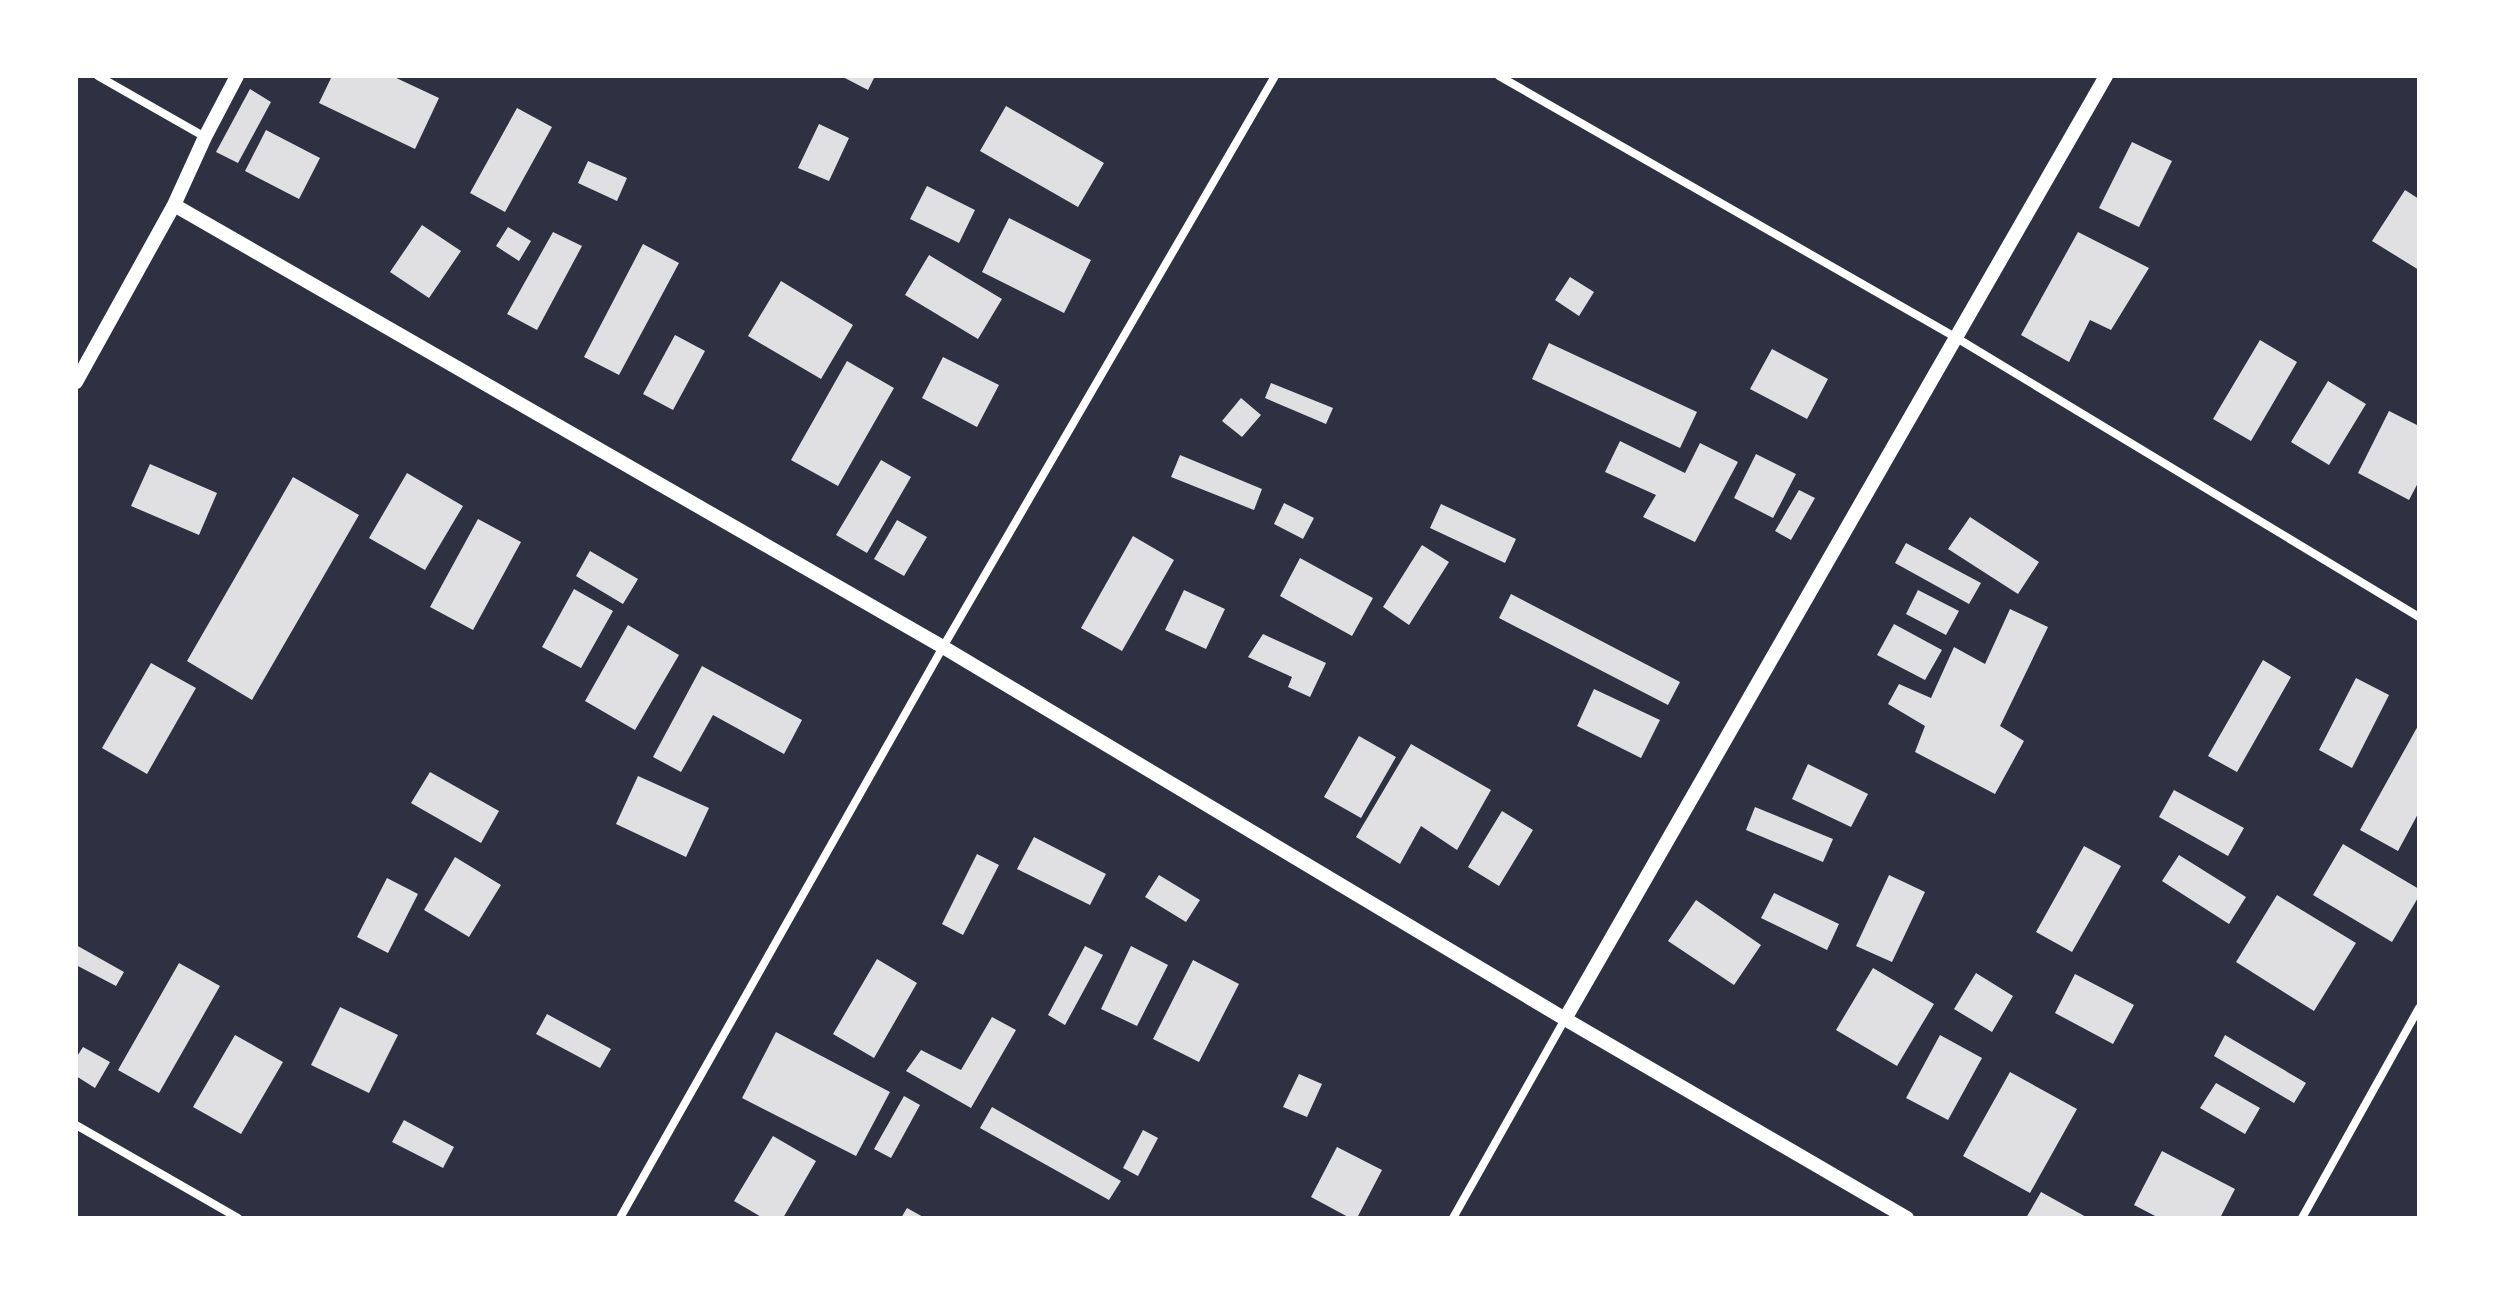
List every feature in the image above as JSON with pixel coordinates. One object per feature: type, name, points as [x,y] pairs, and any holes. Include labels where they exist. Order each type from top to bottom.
[{"type":"street","points":[[98,76],[205,137]]},
{"type":"street","points":[[76,382],[174,205],[237,76]]},
{"type":"street","points":[[620,1218],[943,647],[1275,76]]},
{"type":"street","points":[[1499,76],[1955,337],[2419,617]]},
{"type":"street","points":[[1453,1218],[2106,76]]},
{"type":"street","points":[[174,205],[943,647],[1565,1019],[1907,1218]]},
{"type":"street","points":[[2302,1218],[2419,1008]]},
{"type":"street","points":[[76,1125],[238,1218]]},
{"type":"building","points":[[332,76],[392,76],[439,98],[415,149],[319,103]]},
{"type":"building","points":[[841,76],[875,76],[868,90]]},
{"type":"building","points":[[250,89],[271,102],[238,163],[216,152]]},
{"type":"building","points":[[1006,106],[1104,163],[1078,207],[980,151]]},
{"type":"building","points":[[517,108],[552,127],[505,212],[470,193]]},
{"type":"building","points":[[819,124],[849,138],[829,181],[798,168]]},
{"type":"building","points":[[266,130],[320,158],[299,199],[245,171]]},
{"type":"building","points":[[2132,142],[2172,161],[2139,227],[2099,208]]},
{"type":"building","points":[[588,161],[627,178],[617,201],[578,183]]},
{"type":"building","points":[[927,186],[975,210],[959,243],[910,219]]},
{"type":"building","points":[[2405,190],[2419,199],[2419,270],[2372,241]]},
{"type":"building","points":[[1009,218],[1091,260],[1064,313],[982,272]]},
{"type":"building","points":[[422,225],[461,251],[429,298],[390,272]]},
{"type":"building","points":[[508,227],[531,241],[519,261],[496,246]]},
{"type":"building","points":[[553,232],[582,246],[537,330],[507,314]]},
{"type":"building","points":[[2078,232],[2149,268],[2111,330],[2090,320],[2069,362],[2021,335]]},
{"type":"building","points":[[643,244],[679,263],[619,375],[584,357]]},
{"type":"building","points":[[929,255],[1002,299],[978,339],[905,295]]},
{"type":"building","points":[[1570,277],[1594,292],[1579,316],[1555,300]]},
{"type":"building","points":[[781,281],[853,325],[821,379],[748,336]]},
{"type":"building","points":[[675,335],[705,351],[673,410],[643,394]]},
{"type":"building","points":[[2260,340],[2297,362],[2251,441],[2213,419]]},
{"type":"building","points":[[1549,343],[1697,412],[1680,448],[1532,379]]},
{"type":"building","points":[[1772,349],[1828,379],[1807,419],[1750,389]]},
{"type":"building","points":[[943,357],[999,385],[977,427],[922,398]]},
{"type":"building","points":[[847,361],[894,388],[838,486],[791,460]]},
{"type":"building","points":[[2328,381],[2366,404],[2329,465],[2291,442]]},
{"type":"building","points":[[1271,383],[1333,408],[1326,424],[1265,398]]},
{"type":"building","points":[[1241,398],[1261,415],[1242,437],[1222,421]]},
{"type":"building","points":[[2389,411],[2419,426],[2419,481],[2409,500],[2358,473]]},
{"type":"building","points":[[1620,441],[1685,473],[1700,443],[1738,462],[1695,542],[1643,517],[1656,495],[1605,472]]},
{"type":"building","points":[[1756,454],[1796,474],[1773,518],[1734,498]]},
{"type":"building","points":[[1180,455],[1262,489],[1254,510],[1171,477]]},
{"type":"building","points":[[881,460],[911,477],[867,553],[836,535]]},
{"type":"building","points":[[150,464],[217,493],[199,535],[131,506]]},
{"type":"building","points":[[407,473],[463,506],[425,570],[369,538]]},
{"type":"building","points":[[293,477],[359,515],[252,700],[187,661]]},
{"type":"building","points":[[1799,490],[1815,498],[1791,540],[1775,531]]},
{"type":"building","points":[[1284,503],[1314,518],[1303,539],[1274,524]]},
{"type":"building","points":[[1441,504],[1516,539],[1505,563],[1430,528]]},
{"type":"building","points":[[1970,517],[2039,562],[2018,594],[1948,549]]},
{"type":"building","points":[[478,519],[521,542],[473,630],[430,607]]},
{"type":"building","points":[[897,520],[927,537],[904,576],[874,559]]},
{"type":"building","points":[[1133,536],[1174,560],[1122,651],[1081,628]]},
{"type":"building","points":[[1906,543],[1981,583],[1969,604],[1895,563]]},
{"type":"building","points":[[1422,545],[1449,562],[1409,625],[1383,607]]},
{"type":"building","points":[[590,551],[638,579],[623,604],[576,576]]},
{"type":"building","points":[[1300,558],[1373,598],[1352,636],[1280,596]]},
{"type":"building","points":[[574,589],[613,611],[581,668],[542,647]]},
{"type":"building","points":[[1184,590],[1225,609],[1206,649],[1165,630]]},
{"type":"building","points":[[1918,590],[1959,611],[1946,635],[1906,614]]},
{"type":"building","points":[[1511,594],[1680,682],[1668,705],[1499,618]]},
{"type":"building","points":[[2010,609],[2048,627],[2000,726],[2024,741],[1995,794],[1915,752],[1925,726],[1888,704],[1899,684],[1931,698],[1954,647],[1985,664]]},
{"type":"building","points":[[1894,624],[1942,650],[1925,680],[1877,655]]},
{"type":"building","points":[[628,625],[679,655],[635,730],[585,701]]},
{"type":"building","points":[[1263,634],[1326,663],[1310,697],[1288,687],[1292,677],[1248,657]]},
{"type":"building","points":[[2263,660],[2291,677],[2237,772],[2208,756]]},
{"type":"building","points":[[151,663],[196,688],[147,774],[102,748]]},
{"type":"building","points":[[702,666],[802,720],[784,754],[713,715],[681,772],[653,757]]},
{"type":"building","points":[[2356,678],[2389,695],[2352,768],[2319,750]]},
{"type":"building","points":[[1594,689],[1660,720],[1641,758],[1577,726]]},
{"type":"building","points":[[2419,724],[2419,812],[2398,851],[2360,830]]},
{"type":"building","points":[[1359,736],[1396,757],[1361,818],[1324,797]]},
{"type":"building","points":[[1411,744],[1491,790],[1457,850],[1421,826],[1400,864],[1356,837]]},
{"type":"building","points":[[1808,764],[1868,794],[1851,827],[1792,799]]},
{"type":"building","points":[[430,772],[499,811],[481,843],[411,803]]},
{"type":"building","points":[[638,776],[709,808],[686,857],[616,824]]},
{"type":"building","points":[[2174,790],[2244,828],[2228,856],[2159,817]]},
{"type":"building","points":[[1755,807],[1833,839],[1823,862],[1746,830]]},
{"type":"building","points":[[1502,811],[1533,830],[1499,886],[1468,867]]},
{"type":"building","points":[[1034,837],[1106,874],[1090,905],[1017,869]]},
{"type":"building","points":[[2343,844],[2419,889],[2419,896],[2392,942],[2313,895]]},
{"type":"building","points":[[2084,846],[2121,866],[2072,952],[2036,932]]},
{"type":"building","points":[[977,854],[999,865],[963,935],[942,924]]},
{"type":"building","points":[[2179,855],[2246,897],[2229,924],[2162,881]]},
{"type":"building","points":[[455,857],[501,885],[469,937],[424,910]]},
{"type":"building","points":[[1159,875],[1200,900],[1186,922],[1145,897]]},
{"type":"building","points":[[1889,875],[1925,892],[1892,962],[1856,946]]},
{"type":"building","points":[[387,878],[418,894],[388,953],[357,937]]},
{"type":"building","points":[[1774,893],[1839,924],[1827,950],[1761,918]]},
{"type":"building","points":[[2277,895],[2356,943],[2314,1011],[2236,962]]},
{"type":"building","points":[[1696,900],[1761,945],[1734,985],[1668,941]]},
{"type":"building","points":[[76,945],[124,972],[116,986],[76,965]]},
{"type":"building","points":[[1085,946],[1103,955],[1065,1025],[1048,1015]]},
{"type":"building","points":[[1131,946],[1168,965],[1137,1026],[1101,1009]]},
{"type":"building","points":[[877,959],[917,983],[874,1058],[833,1034]]},
{"type":"building","points":[[1193,960],[1239,984],[1199,1062],[1153,1039]]},
{"type":"building","points":[[179,963],[220,986],[159,1093],[118,1070]]},
{"type":"building","points":[[1873,968],[1934,1004],[1897,1066],[1836,1030]]},
{"type":"building","points":[[1976,973],[2013,996],[1992,1032],[1954,1009]]},
{"type":"building","points":[[2075,974],[2134,1005],[2113,1044],[2055,1013]]},
{"type":"building","points":[[340,1007],[398,1035],[369,1093],[311,1065]]},
{"type":"building","points":[[547,1014],[611,1049],[600,1068],[536,1034]]},
{"type":"building","points":[[992,1017],[1016,1030],[971,1108],[906,1071],[921,1050],[961,1070]]},
{"type":"building","points":[[776,1032],[890,1092],[856,1156],[742,1098]]},
{"type":"building","points":[[235,1035],[283,1062],[241,1134],[193,1107]]},
{"type":"building","points":[[1940,1035],[1982,1058],[1948,1120],[1906,1098]]},
{"type":"building","points":[[2225,1035],[2306,1083],[2294,1103],[2214,1056]]},
{"type":"building","points":[[83,1047],[110,1062],[95,1088],[76,1076],[76,1058]]},
{"type":"building","points":[[2010,1072],[2077,1109],[2030,1193],[1963,1156]]},
{"type":"building","points":[[1299,1074],[1322,1084],[1307,1117],[1283,1107]]},
{"type":"building","points":[[2216,1083],[2260,1108],[2245,1134],[2200,1108]]},
{"type":"building","points":[[904,1096],[920,1105],[891,1158],[874,1149]]},
{"type":"building","points":[[992,1107],[1121,1181],[1109,1200],[980,1128]]},
{"type":"building","points":[[404,1120],[454,1147],[443,1168],[392,1142]]},
{"type":"building","points":[[1143,1130],[1158,1138],[1138,1176],[1123,1168]]},
{"type":"building","points":[[773,1136],[816,1161],[783,1218],[763,1218],[734,1201]]},
{"type":"building","points":[[1337,1147],[1382,1170],[1357,1218],[1350,1218],[1311,1197]]},
{"type":"building","points":[[2162,1151],[2235,1189],[2220,1218],[2159,1218],[2134,1205]]},
{"type":"building","points":[[2041,1192],[2088,1218],[2026,1218]]},
{"type":"building","points":[[907,1208],[925,1218],[901,1218]]}]
